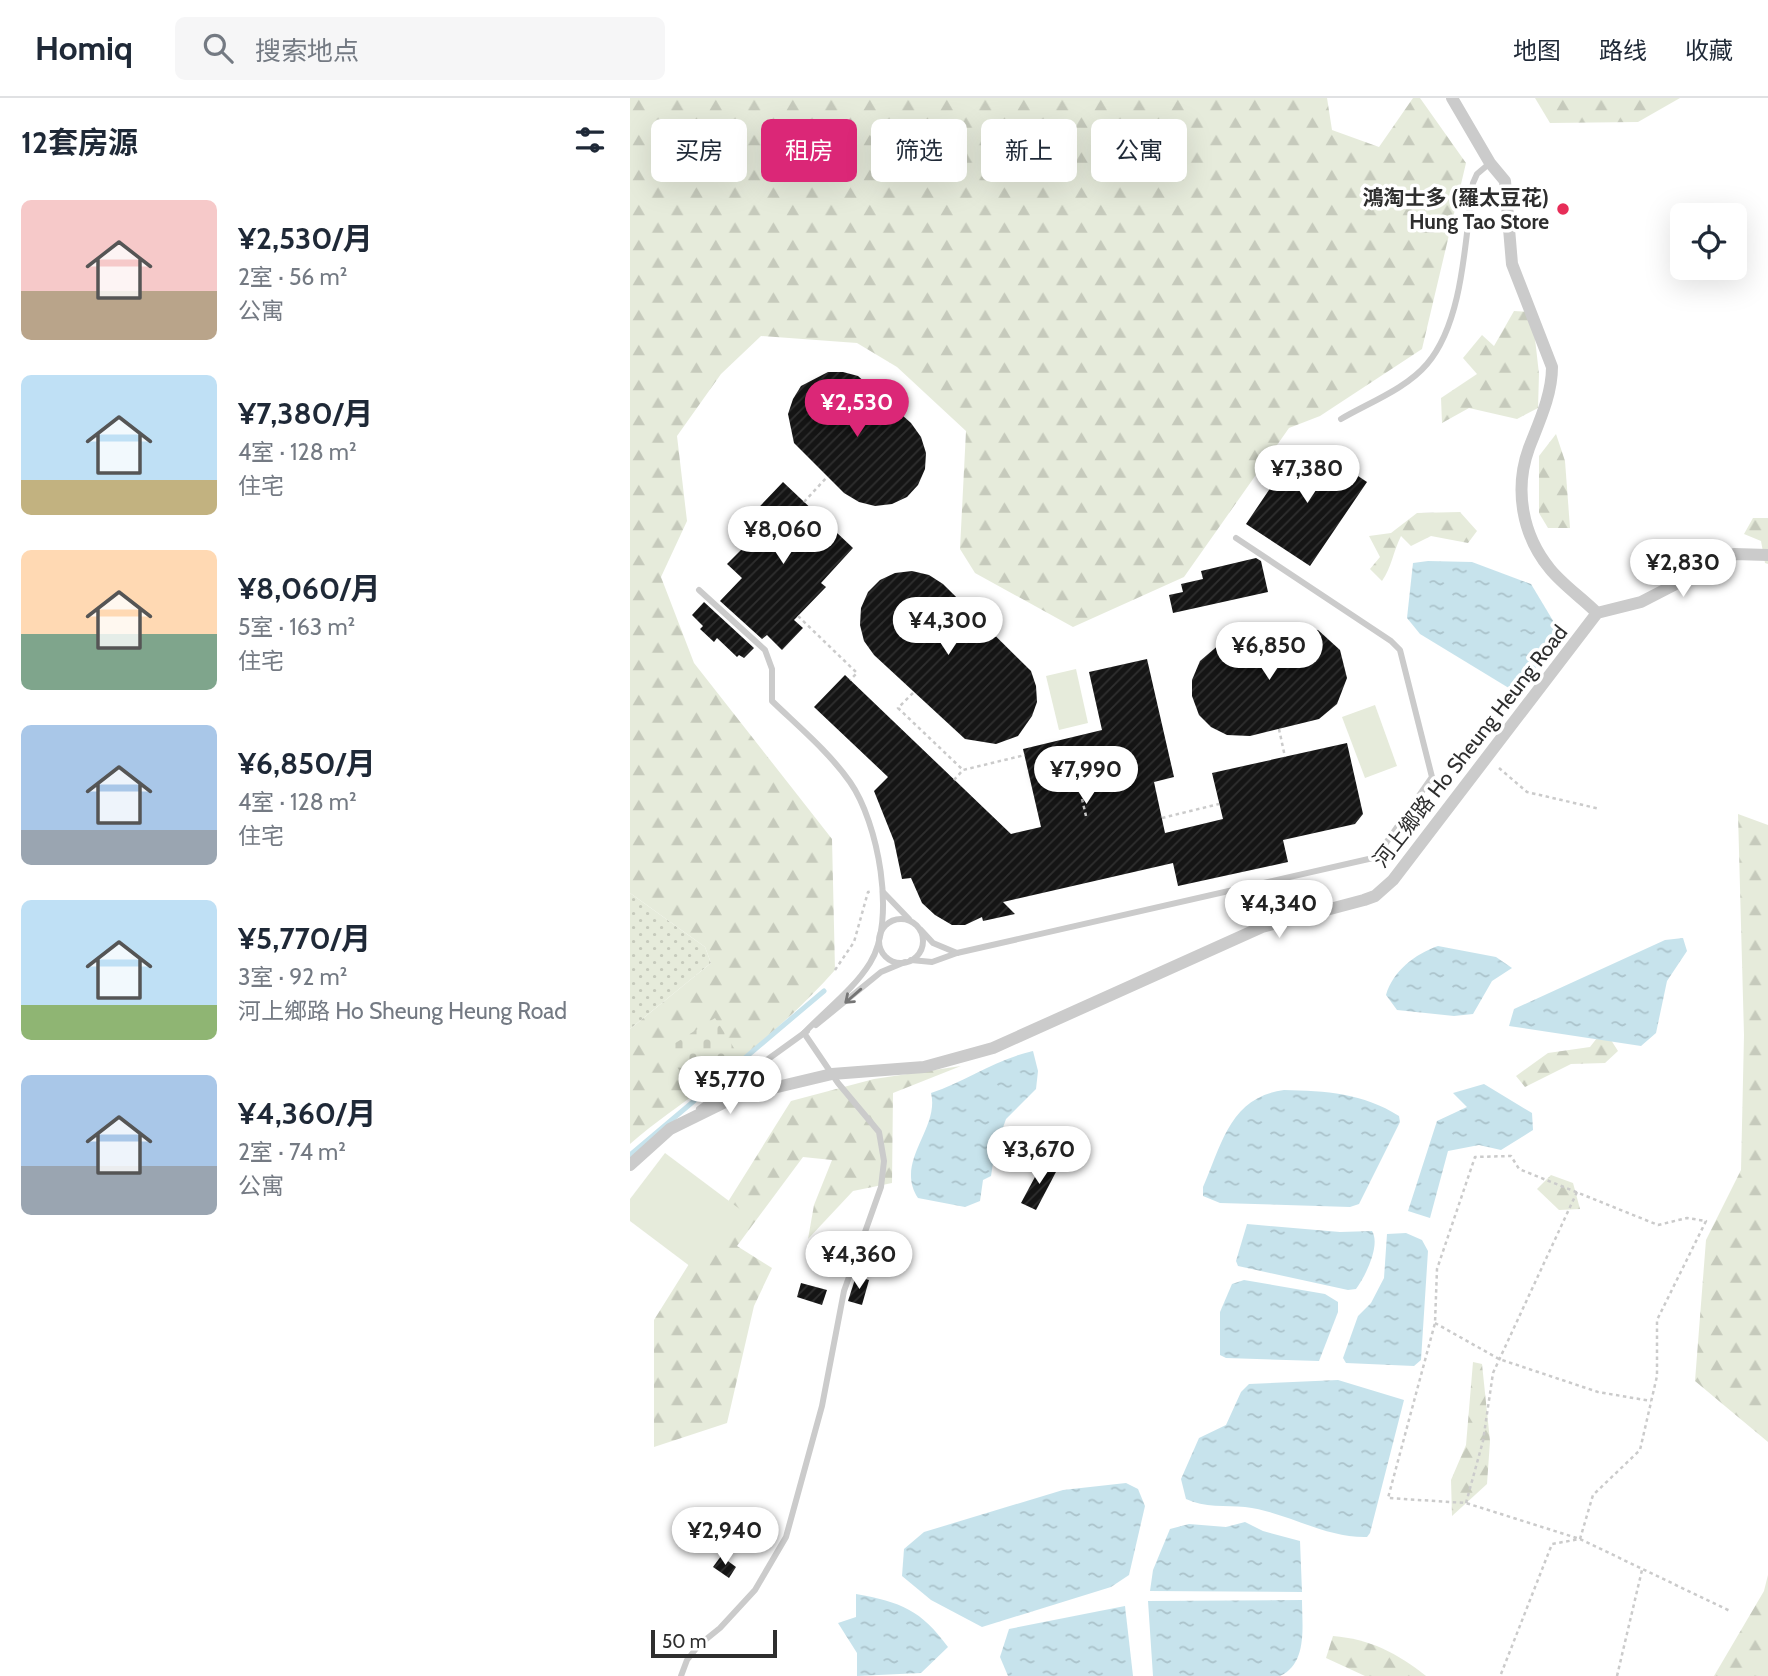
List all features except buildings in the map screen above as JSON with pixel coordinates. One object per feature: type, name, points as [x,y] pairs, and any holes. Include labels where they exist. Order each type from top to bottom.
[{"type":"street","points":[[1452,98],[1490,163],[1505,181],[1513,264],[1552,367],[1552,385],[1521,468],[1519,497],[1527,526],[1549,568],[1597,613],[1641,602],[1734,554],[1768,555]]},
{"type":"street","name":"河上鄉路 Ho Sheung Heung Road","points":[[630,1165],[687,1118],[734,1097],[832,1074],[924,1067],[993,1048],[1262,926],[1350,905],[1375,896],[1393,880],[1485,756],[1597,613]]},
{"type":"lane","points":[[1341,419],[1412,378],[1427,364],[1438,348],[1457,298],[1473,183],[1477,174],[1490,163]]},
{"type":"lane","points":[[699,590],[765,650],[772,669],[772,701],[835,763],[862,800],[876,851],[882,890],[879,937],[884,955],[893,961],[932,962],[957,953],[1373,858],[1430,783],[1399,650],[1236,538]]},
{"type":"lane","points":[[882,890],[893,905],[933,943],[957,953]]},
{"type":"lane","points":[[804,1033],[859,978],[870,963],[883,929],[894,920],[916,926]]},
{"type":"lane","points":[[687,1118],[836,1011],[881,972],[908,961],[921,950],[916,926]]},
{"type":"lane","points":[[681,1676],[687,1660],[699,1645],[720,1628],[755,1590],[786,1537],[822,1406],[844,1291],[879,1197],[884,1161],[881,1137],[804,1033]]},
{"type":"path","points":[[804,502],[827,477]]},
{"type":"path","points":[[798,616],[857,673],[850,680]]},
{"type":"path","points":[[914,693],[898,708],[963,770]]},
{"type":"path","points":[[1279,729],[1285,757]]},
{"type":"path","points":[[954,780],[963,770],[1025,755]]},
{"type":"path","points":[[1485,756],[1527,792],[1600,808]]},
{"type":"path","points":[[1082,799],[1086,816]]},
{"type":"path","points":[[1162,818],[1219,804]]},
{"type":"path","points":[[835,970],[854,942],[868,892],[882,890]]},
{"type":"path","points":[[1580,1539],[1593,1495],[1640,1450],[1657,1376],[1657,1320],[1706,1221],[1687,1218],[1658,1226],[1519,1169],[1511,1156],[1475,1157],[1437,1269],[1435,1323],[1388,1498],[1466,1503],[1580,1539],[1730,1611]]},
{"type":"path","points":[[1466,1503],[1483,1441],[1493,1373],[1577,1192]]},
{"type":"path","points":[[1435,1323],[1499,1359],[1598,1392],[1651,1401]]},
{"type":"path","points":[[1502,1675],[1552,1544],[1580,1539]]},
{"type":"path","points":[[1617,1676],[1642,1569]]},
{"type":"green space","points":[[630,98],[1327,98],[1332,130],[1379,147],[1413,98],[1420,98],[1466,163],[1422,349],[1320,416],[1289,428],[1184,577],[1073,627],[975,573],[960,549],[966,431],[897,367],[857,343],[761,336],[721,374],[677,436],[687,521],[661,577],[694,663],[832,839],[835,970],[758,1045],[630,1144],[630,1029],[711,963],[705,947],[630,893]]},
{"type":"green space","points":[[1535,98],[1680,98],[1638,122],[1550,123]]},
{"type":"green space","points":[[1514,311],[1532,312],[1539,374],[1538,408],[1517,419],[1469,408],[1442,423],[1441,398],[1477,374],[1463,358],[1482,335],[1494,346]]},
{"type":"green space","points":[[1556,434],[1565,461],[1570,528],[1548,528],[1539,513],[1539,456]]},
{"type":"green space","points":[[1460,512],[1477,531],[1468,543],[1431,536],[1411,546],[1401,536],[1382,581],[1370,569],[1380,557],[1369,536],[1391,533],[1417,513]]},
{"type":"green space","points":[[1753,518],[1768,518],[1768,564],[1765,563],[1761,541],[1744,534]]},
{"type":"green space","points":[[1076,669],[1088,723],[1059,730],[1046,676]]},
{"type":"green space","points":[[1375,705],[1397,766],[1365,778],[1342,717]]},
{"type":"green space","points":[[1738,814],[1768,825],[1768,1442],[1695,1381],[1706,1240],[1741,1170],[1744,1035]]},
{"type":"green space","points":[[630,893],[705,947],[711,963],[630,1029]]},
{"type":"green space","points":[[715,1018],[739,1056],[724,1070],[686,1081],[666,1049]]},
{"type":"green space","points":[[1604,1029],[1618,1051],[1605,1063],[1571,1064],[1525,1087],[1516,1076],[1548,1053],[1590,1047]]},
{"type":"green space","points":[[961,1066],[893,1093],[892,1183],[853,1191],[808,1239],[814,1205],[832,1160],[803,1157],[737,1246],[772,1268],[754,1306],[727,1423],[654,1447],[654,1320],[791,1101],[874,1079]]},
{"type":"green space","points":[[665,1153],[745,1213],[699,1273],[630,1221],[630,1199]]},
{"type":"green space","points":[[1551,1175],[1573,1183],[1580,1209],[1559,1210],[1537,1189]]},
{"type":"green space","points":[[1473,1362],[1482,1364],[1490,1441],[1487,1484],[1452,1516],[1451,1480],[1466,1445]]},
{"type":"green space","points":[[1768,1575],[1768,1676],[1714,1676],[1764,1591]]},
{"type":"green space","points":[[1333,1636],[1359,1640],[1382,1648],[1426,1676],[1365,1676],[1326,1658]]},
{"type":"water","points":[[1472,562],[1531,584],[1561,634],[1517,693],[1420,634],[1407,618],[1413,563]]},
{"type":"water","points":[[1683,938],[1687,951],[1667,981],[1656,1033],[1641,1046],[1509,1026],[1514,1009],[1665,940]]},
{"type":"water","points":[[1438,946],[1496,957],[1512,968],[1492,981],[1473,1014],[1454,1016],[1397,1010],[1386,995],[1394,978],[1406,964]]},
{"type":"water","points":[[1033,1051],[1038,1071],[1036,1089],[1006,1119],[995,1150],[991,1176],[983,1180],[980,1201],[965,1207],[918,1198],[912,1184],[911,1171],[929,1119],[931,1093],[1007,1059]]},
{"type":"water","points":[[1484,1084],[1532,1113],[1533,1130],[1501,1150],[1479,1145],[1448,1151],[1430,1218],[1408,1211],[1437,1121],[1467,1107],[1453,1093]]},
{"type":"water","points":[[1284,1090],[1358,1098],[1399,1116],[1400,1122],[1359,1204],[1350,1207],[1220,1203],[1203,1196],[1203,1187],[1230,1125],[1251,1102],[1266,1094]]},
{"type":"water","points":[[1247,1224],[1340,1232],[1372,1231],[1375,1244],[1360,1284],[1356,1289],[1348,1290],[1238,1266],[1236,1261]]},
{"type":"water","points":[[1406,1233],[1422,1240],[1428,1251],[1421,1360],[1414,1366],[1346,1363],[1343,1358],[1358,1316],[1371,1303],[1384,1278],[1387,1234]]},
{"type":"water","points":[[1244,1280],[1325,1294],[1338,1302],[1338,1312],[1319,1361],[1226,1358],[1220,1355],[1220,1312],[1232,1284]]},
{"type":"water","points":[[1338,1380],[1404,1400],[1367,1537],[1336,1533],[1261,1510],[1208,1505],[1186,1499],[1181,1479],[1199,1438],[1226,1425],[1241,1392],[1249,1384]]},
{"type":"water","points":[[1126,1483],[1138,1489],[1145,1506],[1129,1575],[1111,1587],[982,1627],[931,1600],[902,1576],[904,1549],[924,1532],[1063,1490]]},
{"type":"water","points":[[1245,1522],[1263,1531],[1300,1541],[1302,1592],[1150,1591],[1153,1570],[1170,1529],[1189,1524],[1226,1527]]},
{"type":"water","points":[[856,1594],[886,1600],[909,1610],[929,1624],[948,1647],[921,1673],[857,1676],[857,1653],[838,1623],[856,1617]]},
{"type":"water","points":[[1302,1600],[1302,1643],[1295,1662],[1280,1676],[1153,1676],[1148,1601]]},
{"type":"water","points":[[1125,1606],[1133,1676],[1008,1676],[1000,1657],[1009,1629]]},
{"type":"waterway","points":[[630,1155],[824,991]]},
{"type":"place","name":"鴻淘士多 (羅太豆花) Hung Tao Store","points":[[1563,209]]}]
